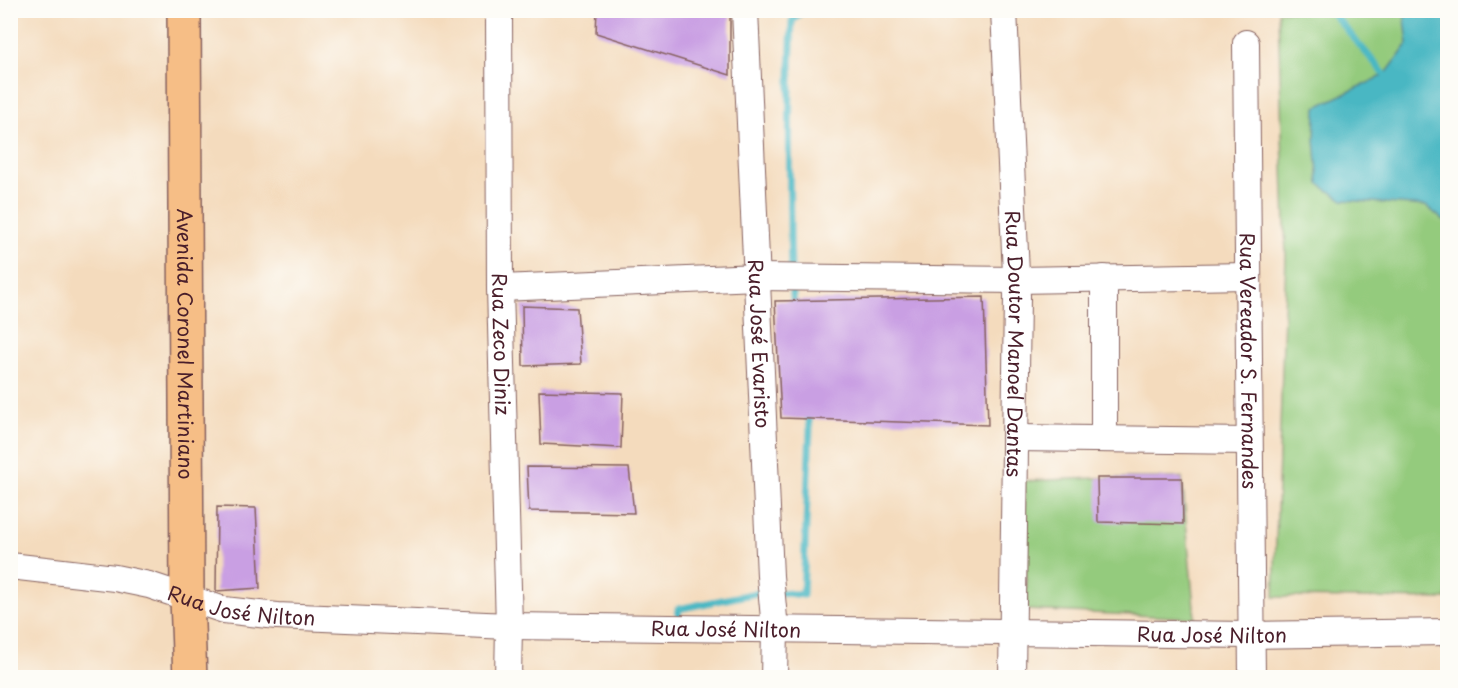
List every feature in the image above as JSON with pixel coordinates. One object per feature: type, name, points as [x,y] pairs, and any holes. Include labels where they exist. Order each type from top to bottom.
[{"type":"main road","name":"Avenida Coronel Martiniano","points":[[184,10],[190,678]]},
{"type":"street","name":"Rua Zeco Diniz","points":[[499,10],[500,288],[509,626],[508,678]]},
{"type":"street","name":"Rua José Evaristo","points":[[745,10],[767,277],[770,576],[775,629],[774,678]]},
{"type":"street","name":"Rua Doutor Manoel Dantas","points":[[1004,10],[1017,280],[1012,678]]},
{"type":"street","name":"Rua Vereador S. Fernandes","points":[[1246,43],[1252,678]]},
{"type":"street","points":[[500,288],[767,277],[1017,280],[1248,276]]},
{"type":"street","points":[[1104,278],[1104,439]]},
{"type":"street","points":[[1016,438],[1250,441]]},
{"type":"street","name":"Rua José Nilton","points":[[10,566],[115,578],[149,585],[224,610],[278,616],[509,626],[1251,635],[1448,632]]},
{"type":"green space","points":[[1278,11],[1447,11],[1447,599],[1274,597],[1286,257]]},
{"type":"green space","points":[[1182,478],[1195,618],[1027,610],[1024,481]]},
{"type":"water","points":[[1404,11],[1447,11],[1447,223],[1426,206],[1343,200],[1319,184],[1315,140],[1316,107],[1385,75],[1408,44]]},
{"type":"building","points":[[597,10],[730,10],[730,75],[596,33]]},
{"type":"building","points":[[984,297],[988,425],[781,418],[775,301]]},
{"type":"building","points":[[522,306],[577,308],[581,364],[523,366]]},
{"type":"building","points":[[539,391],[623,393],[621,448],[541,444]]},
{"type":"building","points":[[527,467],[629,468],[634,513],[529,511]]},
{"type":"building","points":[[1097,478],[1182,478],[1183,524],[1098,522]]},
{"type":"building","points":[[217,507],[256,508],[260,588],[216,591]]},
{"type":"waterway","points":[[791,272],[789,146],[792,21],[803,10]]},
{"type":"waterway","points":[[1330,10],[1385,75]]},
{"type":"waterway","points":[[792,283],[794,308]]},
{"type":"waterway","points":[[777,592],[803,595],[810,429],[808,411]]},
{"type":"waterway","points":[[679,622],[678,609],[766,591]]},
{"type":"waterway","points":[[679,678],[680,669]]}]
